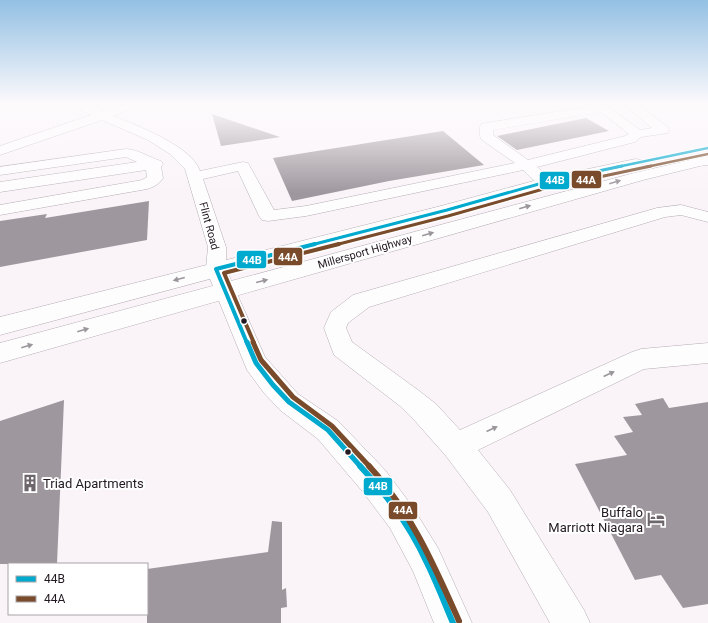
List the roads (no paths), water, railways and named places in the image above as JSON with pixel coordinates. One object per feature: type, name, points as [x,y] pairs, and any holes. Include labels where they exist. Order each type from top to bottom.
[{"type":"main road","points":[[0,151],[49,134]]},
{"type":"main road","name":"Flint Road","points":[[145,134],[182,156],[192,168],[216,247],[216,269],[256,363],[273,386],[289,402],[328,430],[362,465],[401,517],[426,560],[453,623]]},
{"type":"main road","points":[[487,134],[487,137],[526,164],[546,182]]},
{"type":"main road","points":[[194,177],[243,166],[268,216],[306,212],[499,172],[630,139],[636,134]]},
{"type":"main road","name":"Millersport Highway","points":[[0,326],[447,210],[546,182],[708,148]]},
{"type":"main road","points":[[0,171],[126,153],[130,153],[153,165]]},
{"type":"main road","points":[[0,187],[153,165],[182,156]]},
{"type":"main road","name":"Millersport Highway","points":[[0,353],[639,176],[704,161]]},
{"type":"main road","points":[[0,210],[147,184],[155,178],[153,165]]},
{"type":"main road","points":[[571,623],[499,501],[456,446],[426,413],[409,398],[342,348],[335,328],[339,318],[361,301],[663,212],[681,210],[708,217]]},
{"type":"main road","points":[[456,446],[641,359],[708,353]]},
{"type":"place","name":"Triad Apartments","points":[[30,483]]},
{"type":"place","name":"Buffalo Marriott Niagara","points":[[656,519]]}]
